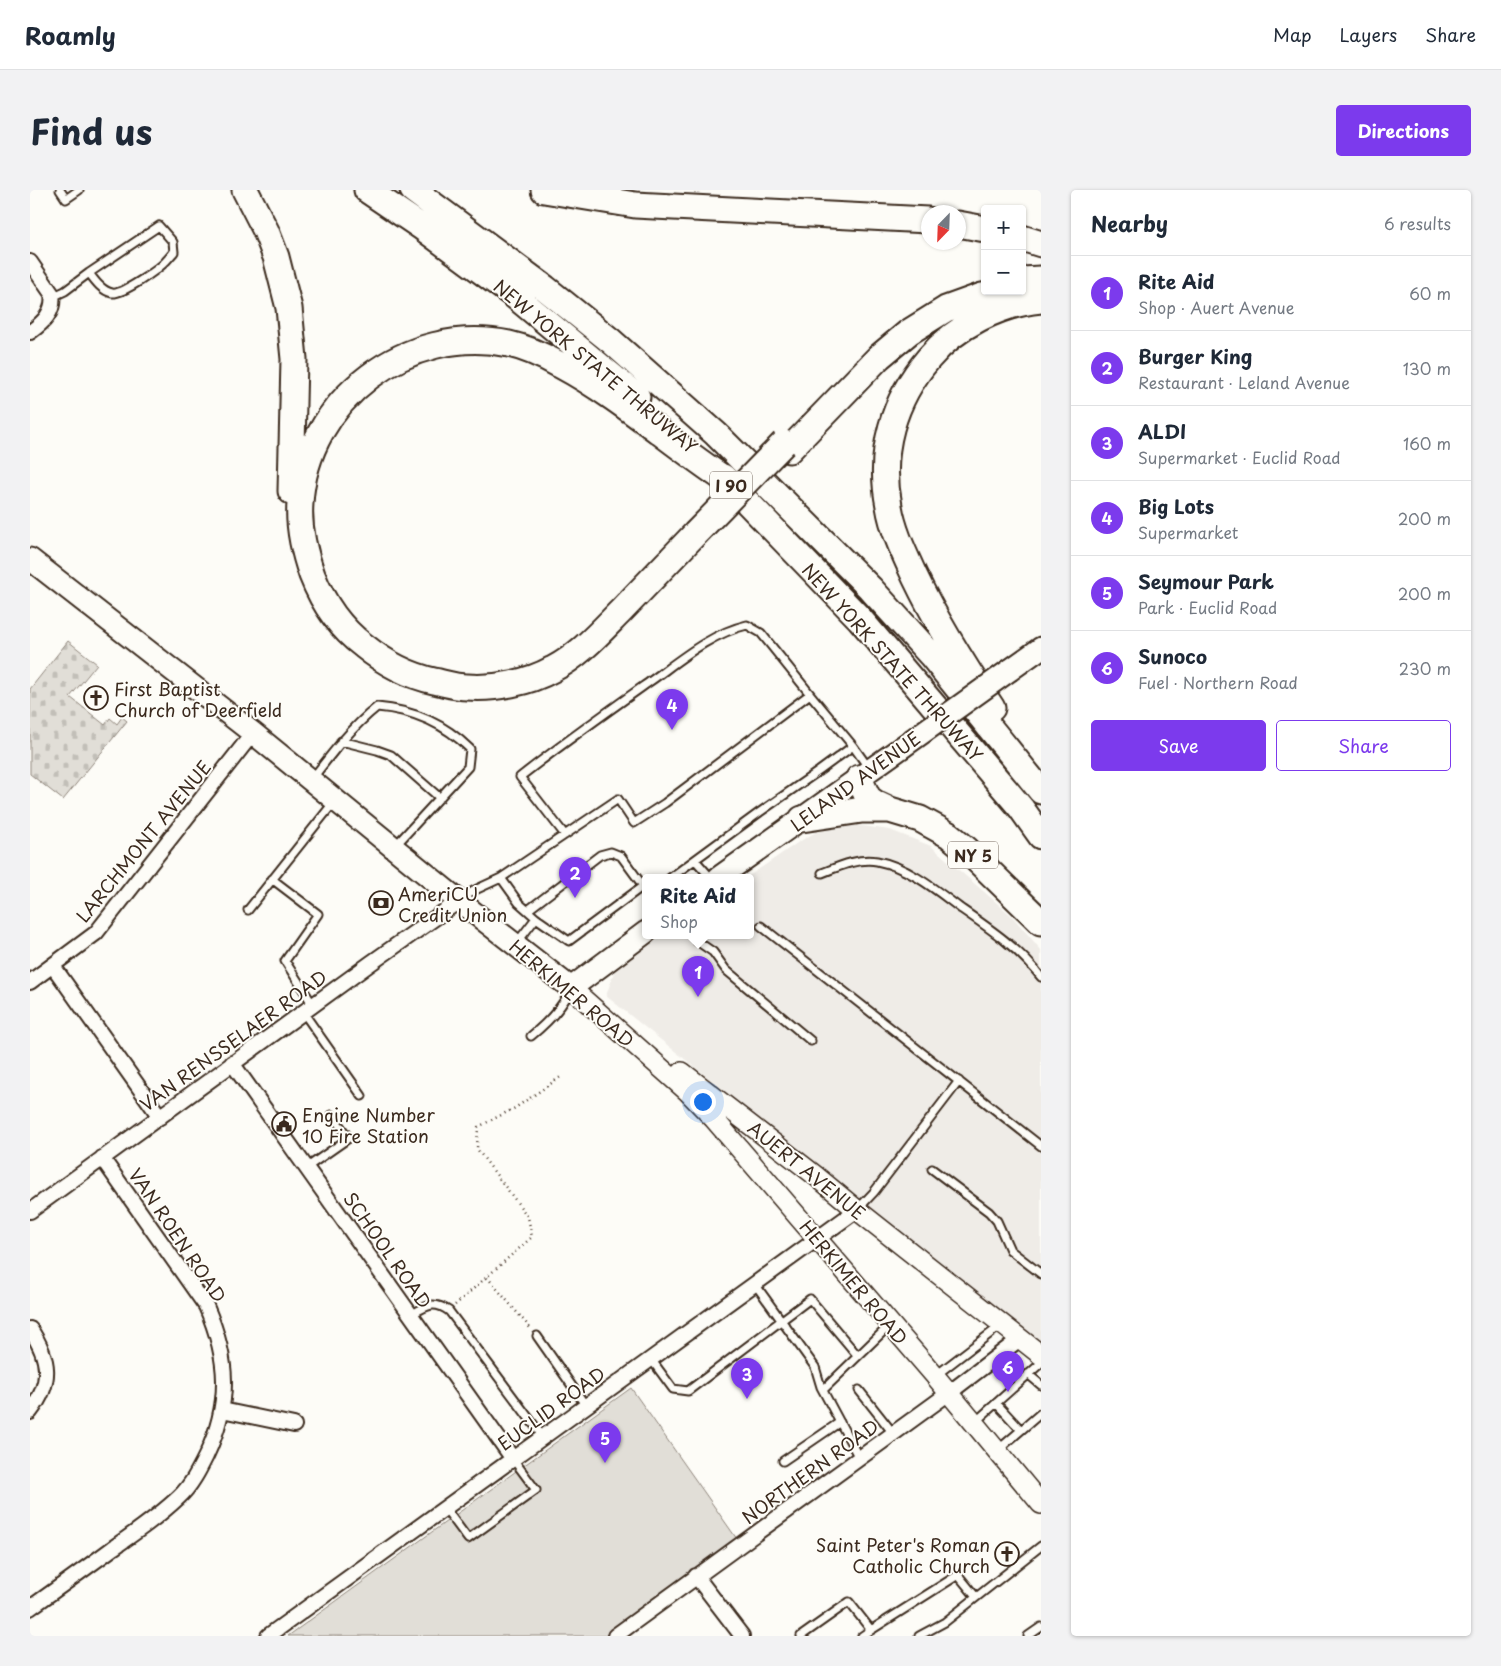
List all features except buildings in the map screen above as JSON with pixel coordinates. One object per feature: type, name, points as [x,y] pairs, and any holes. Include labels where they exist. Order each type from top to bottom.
[{"type":"highway","points":[[245,190],[266,231],[276,257],[289,308],[294,359],[290,518],[297,563],[307,590],[325,621],[357,656],[384,673],[415,685],[447,693],[473,696],[499,694],[531,688],[567,672],[591,654],[698,537]]},
{"type":"highway","name":"NEW YORK STATE THRUWAY","points":[[367,190],[423,228],[515,296],[684,438],[860,619],[1021,808],[1041,836]]},
{"type":"highway","name":"NEW YORK STATE THRUWAY","points":[[413,190],[560,300],[611,341],[716,434],[870,588],[931,655],[1041,791]]},
{"type":"highway","points":[[544,190],[635,205],[748,212],[863,215],[921,219]]},
{"type":"highway","points":[[966,225],[981,228]]},
{"type":"highway","points":[[1026,239],[1041,244]]},
{"type":"highway","points":[[1026,280],[1041,279]]},
{"type":"highway","points":[[726,480],[690,456],[650,424],[588,380],[532,351],[509,344],[479,340],[440,343],[409,353],[383,366],[355,387],[330,417],[318,438],[305,471],[300,502],[300,530],[306,559],[317,588],[332,613],[351,636],[380,659],[393,667],[421,678],[464,687],[489,688],[523,681],[553,669],[584,649],[787,446],[891,334],[923,311],[957,294],[981,287]]},
{"type":"highway","points":[[1026,290],[1041,289]]},
{"type":"highway","points":[[787,446],[879,357],[909,332],[946,309],[988,295]]},
{"type":"highway","points":[[1041,300],[1028,301],[1003,308],[962,328],[940,345],[916,374],[899,403],[890,430],[885,458],[885,482],[889,508],[900,544],[927,602],[965,667],[1041,781]]},
{"type":"highway","points":[[864,774],[868,798],[890,810]]},
{"type":"highway","name":"NY 5","points":[[802,819],[862,810],[890,810],[920,819],[949,835],[966,849],[1041,922]]},
{"type":"main road","name":"HERKIMER ROAD","points":[[30,558],[253,733],[394,848],[571,988],[688,1092],[714,1119],[891,1324],[1041,1504]]},
{"type":"main road","name":"LELAND AVENUE","points":[[724,874],[1041,648]]},
{"type":"main road","points":[[571,988],[642,935]]},
{"type":"main road","name":"AUERT AVENUE","points":[[571,988],[726,1105],[1041,1355]]},
{"type":"street","points":[[30,262],[52,297],[48,315],[43,323],[30,332]]},
{"type":"street","name":"LARCHMONT AVENUE","points":[[30,982],[96,933],[253,733]]},
{"type":"street","name":"VAN RENSSELAER ROAD","points":[[30,1210],[459,900]]},
{"type":"street","points":[[53,966],[160,1117]]},
{"type":"street","name":"SCHOOL ROAD","points":[[232,1063],[513,1459]]},
{"type":"street","name":"VAN ROEN ROAD","points":[[30,1608],[148,1524],[180,1496],[200,1469],[215,1436],[222,1410],[223,1366],[217,1331],[206,1306],[102,1158]]},
{"type":"street","name":"EUCLID ROAD","points":[[268,1636],[857,1210]]},
{"type":"street","points":[[30,1329],[46,1359],[47,1370],[44,1386],[30,1412]]},
{"type":"street","name":"NORTHERN ROAD","points":[[617,1634],[949,1393],[1020,1338]]},
{"type":"street","points":[[222,1410],[294,1425]]},
{"type":"street","points":[[696,1576],[742,1636]]},
{"type":"lane","points":[[60,190],[66,199],[79,190]]},
{"type":"lane","points":[[52,297],[66,291],[89,273],[159,226],[173,242],[174,252],[166,262],[124,291],[115,294],[107,291],[97,284],[89,273]]},
{"type":"lane","points":[[565,835],[520,777],[687,655],[731,629],[747,625],[761,633],[853,746],[864,774]]},
{"type":"lane","points":[[459,900],[500,878],[618,799],[634,823],[665,803],[810,694]]},
{"type":"lane","points":[[312,780],[341,742],[376,707],[392,708],[416,714],[437,723],[457,737],[470,749],[468,767],[394,848]]},
{"type":"lane","points":[[341,742],[391,755],[440,798]]},
{"type":"lane","points":[[676,874],[853,746]]},
{"type":"lane","points":[[248,910],[336,800]]},
{"type":"lane","points":[[528,910],[600,855],[611,852],[621,856],[642,885]]},
{"type":"lane","points":[[696,861],[707,874]]},
{"type":"lane","points":[[822,873],[850,862],[877,861],[900,869],[926,883],[1001,936],[1041,977]]},
{"type":"lane","points":[[500,878],[519,903],[536,918],[569,941],[642,889]]},
{"type":"lane","points":[[272,879],[318,914],[285,961],[308,1008],[362,1096]]},
{"type":"lane","points":[[516,945],[536,918]]},
{"type":"lane","points":[[762,926],[1041,1146]]},
{"type":"lane","points":[[697,940],[713,952],[726,970],[811,1041]]},
{"type":"lane","points":[[531,1036],[547,1023],[564,1003],[571,988]]},
{"type":"lane","points":[[857,1210],[874,1192],[958,1081]]},
{"type":"lane","points":[[306,1168],[349,1138],[332,1115]]},
{"type":"lane","points":[[932,1169],[989,1212],[997,1221],[1010,1250],[1041,1274]]},
{"type":"lane","points":[[755,1284],[815,1367],[823,1390],[859,1458]]},
{"type":"lane","points":[[651,1359],[673,1389],[688,1391],[810,1299],[858,1356]]},
{"type":"lane","points":[[411,1316],[427,1305],[440,1304],[449,1310],[543,1437]]},
{"type":"lane","points":[[823,1390],[891,1324]]},
{"type":"lane","points":[[935,1376],[1002,1324]]},
{"type":"lane","points":[[536,1336],[586,1406]]},
{"type":"lane","points":[[974,1423],[1041,1363]]},
{"type":"lane","points":[[1028,1374],[1041,1385]]},
{"type":"lane","points":[[859,1390],[893,1433]]},
{"type":"lane","points":[[996,1403],[1021,1430]]},
{"type":"lane","points":[[997,1451],[1041,1413]]},
{"type":"lane","points":[[783,1461],[840,1422]]},
{"type":"lane","points":[[445,1508],[468,1539],[536,1490],[513,1459]]},
{"type":"lane","points":[[919,1636],[944,1622],[1041,1546]]},
{"type":"lane","points":[[862,1636],[958,1575],[976,1597]]},
{"type":"lane","points":[[801,1636],[849,1602],[871,1630]]},
{"type":"lane","points":[[1028,1636],[1041,1627]]},
{"type":"path","points":[[449,1310],[532,1237],[528,1217],[477,1149],[478,1127],[515,1108],[562,1076]]},
{"type":"path","points":[[487,1277],[536,1336]]},
{"type":"shaded area","points":[[856,825],[890,830],[931,846],[1012,916],[1041,950],[1041,1344],[606,996],[615,969],[659,939],[754,939],[754,874],[752,874],[816,832]]},
{"type":"green space","points":[[68,641],[97,664],[70,697],[105,725],[110,718],[117,724],[122,717],[127,721],[63,800],[30,774],[30,689]]},
{"type":"green space","points":[[631,1388],[737,1539],[606,1636],[288,1636]]},
{"type":"place","name":"First Baptist Church of Deerfield","points":[[96,698]]},
{"type":"place","name":"Big Lots","points":[[672,730]]},
{"type":"place","name":"Burger King","points":[[575,898]]},
{"type":"place","name":"AmeriCU Credit Union","points":[[381,903]]},
{"type":"place","name":"Rite Aid","points":[[698,997]]},
{"type":"place","name":"Engine Number 10 Fire Station","points":[[284,1124]]},
{"type":"place","name":"Sunoco","points":[[1008,1392]]},
{"type":"place","name":"ALDI","points":[[747,1399]]},
{"type":"place","name":"Seymour Park","points":[[605,1463]]},
{"type":"place","name":"Saint Peter's Roman Catholic Church","points":[[1007,1554]]}]
